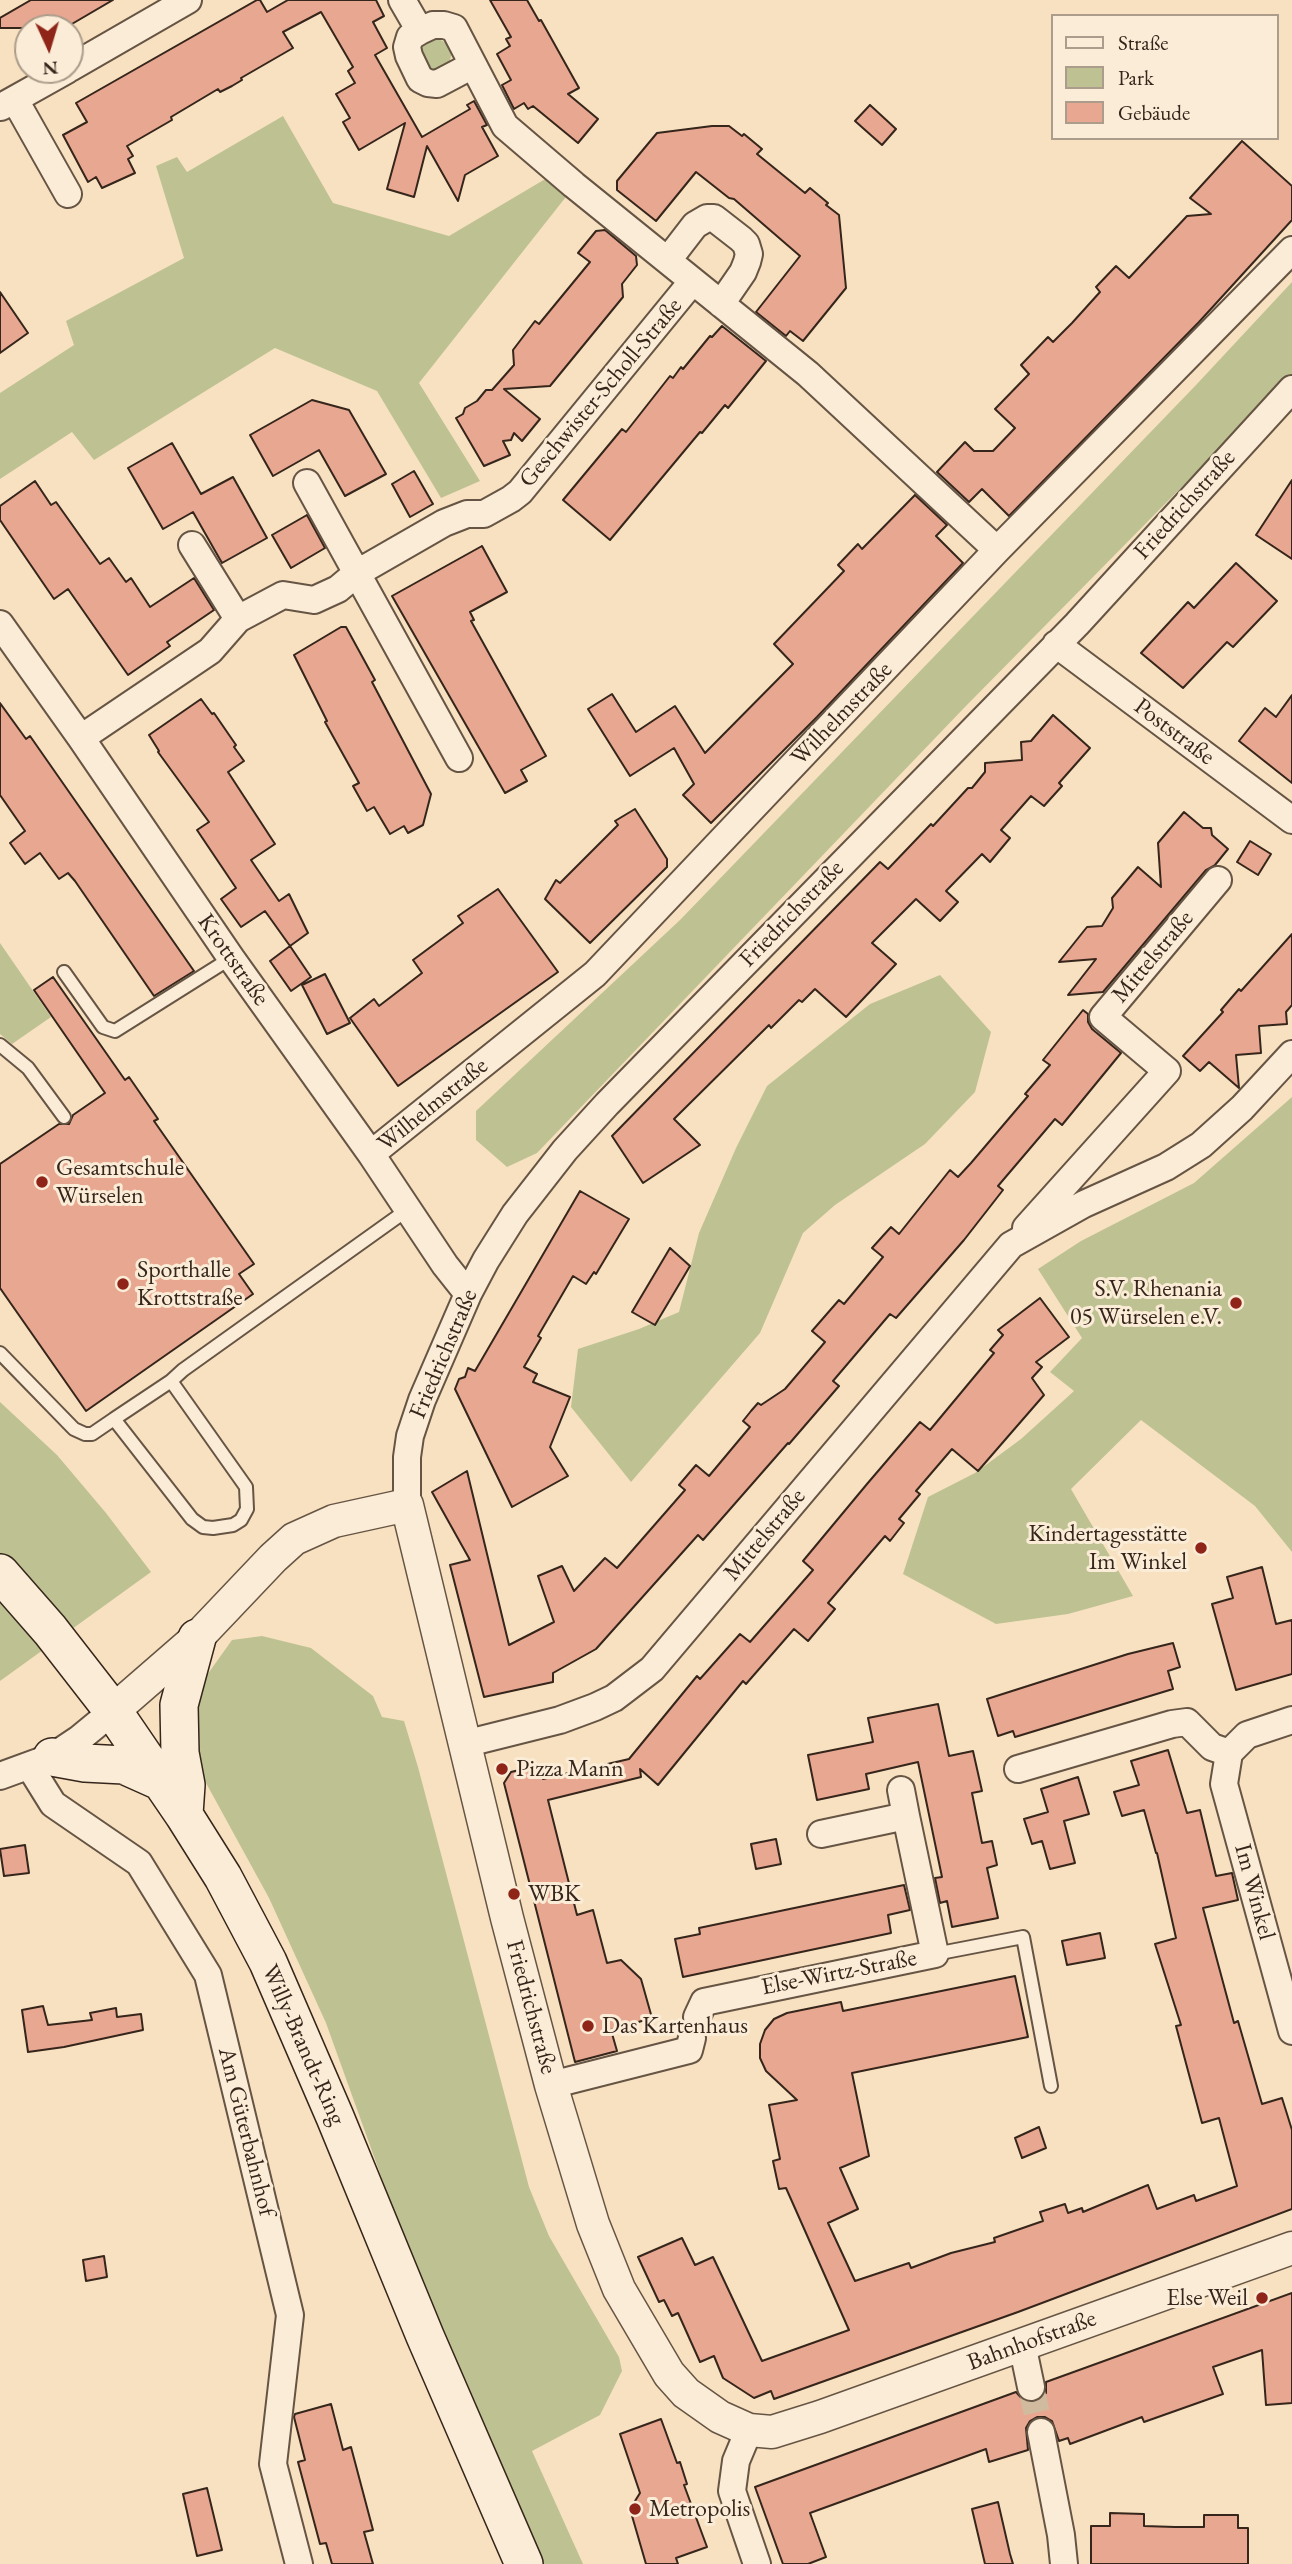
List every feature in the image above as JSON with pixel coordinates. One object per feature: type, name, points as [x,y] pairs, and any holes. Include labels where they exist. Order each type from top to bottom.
[{"type":"main road","name":"Willy-Brandt-Ring","points":[[0,1573],[50,1630],[113,1711],[162,1782],[223,1877],[268,1962],[430,2349],[524,2564]]},
{"type":"main road","points":[[184,1815],[186,1785],[180,1753],[179,1705],[197,1638]]},
{"type":"main road","points":[[41,1762],[124,1765],[162,1782]]},
{"type":"street","points":[[84,60],[188,0]]},
{"type":"street","points":[[402,0],[420,31]]},
{"type":"street","points":[[433,25],[454,28],[473,65],[437,84],[421,79],[407,47],[410,37],[420,31],[433,25]]},
{"type":"street","name":"Geschwister-Scholl-Straße","points":[[473,65],[505,126],[692,282],[808,374],[997,550]]},
{"type":"street","points":[[42,84],[8,104],[68,194]]},
{"type":"street","name":"Geschwister-Scholl-Straße","points":[[668,260],[695,225],[706,218],[714,218],[741,239],[749,254],[747,262],[721,304]]},
{"type":"street","name":"Wilhelmstraße","points":[[371,1154],[595,974],[997,550],[1292,250]]},
{"type":"street","name":"Geschwister-Scholl-Straße","points":[[82,738],[210,651],[239,619],[284,595],[314,600],[338,589],[357,573],[444,523],[467,514],[484,514],[520,492],[692,282]]},
{"type":"street","name":"Friedrichstraße","points":[[761,2431],[720,2417],[687,2393],[669,2374],[619,2289],[593,2224],[551,2085],[464,1744],[407,1505],[410,1436],[422,1400],[468,1294],[486,1260],[515,1214],[565,1150],[1085,615],[1292,389]]},
{"type":"street","points":[[307,483],[459,758]]},
{"type":"street","points":[[192,545],[239,619]]},
{"type":"street","name":"Krottstraße","points":[[0,624],[82,738],[231,958],[371,1154],[451,1274],[468,1294]]},
{"type":"street","name":"Poststraße","points":[[1056,644],[1292,820]]},
{"type":"street","name":"Mittelstraße","points":[[464,1744],[560,1720],[595,1707],[614,1698],[652,1669],[1011,1245],[1167,1071],[1103,1017],[1218,880]]},
{"type":"street","name":"Mittelstraße","points":[[1011,1245],[1084,1204],[1166,1167],[1201,1145],[1242,1108],[1292,1054]]},
{"type":"street","points":[[0,1776],[41,1762],[79,1739],[197,1638],[294,1539],[334,1521],[407,1505]]},
{"type":"street","points":[[1018,1769],[1187,1722],[1212,1747],[1229,1753],[1247,1735],[1292,1720]]},
{"type":"street","name":"Im Winkel","points":[[1229,1753],[1224,1784],[1292,2031]]},
{"type":"street","name":"Am Güterbahnhof","points":[[41,1762],[53,1804],[139,1863],[208,1975],[290,2315],[273,2464],[299,2564]]},
{"type":"street","name":"Else-Wirtz-Straße","points":[[551,2085],[689,2050],[704,2002],[935,1954],[903,1803],[821,1834]]},
{"type":"street","name":"Bahnhofstraße","points":[[761,2431],[820,2417],[1292,2248]]},
{"type":"street","points":[[1022,2344],[1031,2387]]},
{"type":"street","points":[[757,2564],[732,2491],[736,2461],[761,2431]]},
{"type":"street","points":[[1041,2432],[1064,2564]]},
{"type":"lane","points":[[64,972],[103,1027],[116,1031],[231,958]]},
{"type":"lane","points":[[0,1045],[28,1068],[64,1117]]},
{"type":"lane","points":[[0,1353],[74,1429],[92,1434],[171,1381],[407,1210]]},
{"type":"lane","points":[[114,1419],[192,1519],[203,1527],[213,1528],[233,1525],[241,1520],[247,1509],[248,1499],[240,1477],[171,1381]]},
{"type":"lane","points":[[935,1954],[1023,1937],[1051,2086]]},
{"type":"green space","points":[[435,39],[446,44],[451,55],[446,66],[435,71],[424,66],[419,55],[424,44]]},
{"type":"green space","points":[[283,116],[333,203],[449,236],[547,178],[569,193],[419,383],[480,481],[441,498],[377,391],[275,348],[94,460],[72,432],[0,479],[0,393],[74,345],[66,321],[184,258],[156,166],[177,157],[187,172]]},
{"type":"green space","points":[[1292,282],[1292,375],[964,708],[537,1153],[507,1167],[476,1140],[476,1111],[680,920]]},
{"type":"green space","points":[[0,943],[51,1017],[12,1044],[0,1034]]},
{"type":"green space","points":[[940,975],[991,1032],[975,1092],[925,1144],[835,1205],[803,1233],[760,1333],[631,1482],[571,1407],[578,1349],[639,1329],[679,1312],[699,1233],[736,1148],[767,1086],[870,1004]]},
{"type":"green space","points":[[1292,1097],[1292,1552],[1255,1506],[1141,1420],[1071,1489],[1133,1596],[1068,1614],[996,1624],[903,1574],[928,1497],[975,1473],[1021,1439],[1074,1391],[1050,1372],[1082,1338],[1038,1269],[1081,1241],[1194,1183]]},
{"type":"green space","points":[[0,1402],[57,1455],[151,1572],[0,1681]]},
{"type":"green space","points":[[262,1636],[311,1648],[373,1696],[382,1717],[404,1721],[529,2187],[549,2236],[619,2357],[622,2371],[600,2415],[532,2451],[583,2564],[542,2564],[395,2215],[326,2023],[269,1898],[200,1772],[192,1729],[202,1682],[232,1640]]},
{"type":"building","points":[[31,0],[113,0],[84,17],[84,14],[14,14],[14,28],[0,28],[0,18]]},
{"type":"building","points":[[260,0],[267,12],[288,0],[376,0],[384,16],[373,22],[387,48],[375,55],[422,137],[470,109],[467,105],[474,101],[487,125],[482,127],[498,156],[465,175],[458,201],[427,146],[414,197],[387,189],[405,123],[359,150],[343,122],[350,118],[336,94],[355,83],[348,71],[353,67],[321,12],[283,32],[293,48],[232,86],[220,92],[218,89],[127,146],[133,156],[128,159],[135,173],[102,188],[96,177],[88,182],[63,135],[87,122],[76,103]]},
{"type":"building","points":[[490,0],[527,0],[539,21],[541,20],[579,88],[568,94],[598,119],[578,143],[533,106],[528,109],[524,103],[514,109],[502,85],[511,80],[497,54],[510,46],[506,39],[511,37]]},
{"type":"building","points":[[870,105],[896,129],[882,145],[855,121]]},
{"type":"building","points":[[729,126],[742,136],[744,134],[762,149],[757,154],[805,193],[810,188],[839,215],[846,288],[803,341],[790,331],[786,336],[756,312],[800,256],[734,199],[696,172],[656,221],[617,190],[617,181],[657,133]]},
{"type":"building","points":[[1242,141],[1292,186],[1292,220],[1199,322],[1009,516],[982,489],[969,502],[937,472],[965,442],[974,451],[993,451],[1015,428],[995,409],[1029,374],[1021,365],[1048,337],[1053,342],[1072,323],[1100,292],[1096,287],[1116,266],[1129,278],[1187,216],[1211,214],[1190,198]]},
{"type":"building","points":[[605,230],[636,256],[637,265],[622,284],[623,297],[550,386],[504,389],[540,419],[522,441],[514,433],[511,440],[503,441],[510,455],[484,466],[456,418],[486,390],[492,390],[514,365],[513,350],[535,321],[539,324],[590,262],[578,253],[596,231]]},
{"type":"building","points":[[0,292],[28,333],[0,353]]},
{"type":"building","points":[[722,326],[766,361],[728,408],[725,405],[702,433],[700,432],[610,540],[563,500],[622,429],[626,432],[670,376],[673,378],[681,367],[683,369],[710,336]]},
{"type":"building","points":[[312,400],[349,410],[386,474],[345,496],[319,450],[273,476],[250,435]]},
{"type":"building","points":[[172,443],[201,494],[233,477],[267,538],[222,563],[193,512],[163,529],[128,468]]},
{"type":"building","points":[[414,471],[433,504],[410,517],[392,484]]},
{"type":"building","points":[[1292,480],[1292,559],[1256,535]]},
{"type":"building","points":[[35,481],[51,505],[56,502],[100,564],[109,558],[126,582],[131,578],[150,607],[194,578],[214,610],[167,642],[170,646],[128,675],[68,589],[54,599],[0,520],[0,506]]},
{"type":"building","points":[[915,495],[947,525],[936,536],[963,563],[817,717],[711,823],[683,795],[694,784],[674,748],[630,776],[588,709],[612,694],[636,732],[675,706],[705,753],[793,664],[774,644],[844,571],[838,565],[858,544],[862,549]]},
{"type":"building","points":[[307,515],[325,548],[291,568],[272,535]]},
{"type":"building","points":[[482,546],[507,592],[470,612],[474,620],[471,621],[546,756],[521,770],[527,781],[505,793],[392,596]]},
{"type":"building","points":[[1236,563],[1277,601],[1233,647],[1227,642],[1183,688],[1141,653],[1188,602],[1194,608]]},
{"type":"building","points":[[341,627],[346,627],[375,680],[372,682],[431,794],[423,825],[408,833],[404,826],[390,834],[374,807],[367,811],[353,786],[359,783],[325,722],[327,721],[294,655]]},
{"type":"building","points":[[1292,695],[1292,783],[1239,741],[1265,708],[1276,717]]},
{"type":"building","points":[[201,699],[236,745],[234,747],[244,761],[228,772],[275,844],[251,860],[279,901],[289,894],[308,933],[290,946],[265,911],[241,927],[221,899],[236,888],[197,830],[209,822],[158,752],[149,735]]},
{"type":"building","points":[[0,703],[26,739],[30,736],[194,971],[154,996],[68,873],[59,879],[40,853],[25,864],[10,843],[25,831],[0,795]]},
{"type":"building","points":[[1053,715],[1090,748],[1059,783],[1062,786],[1044,806],[1031,796],[1001,830],[1010,838],[990,862],[982,854],[946,891],[958,902],[940,921],[916,899],[872,943],[896,964],[846,1017],[815,989],[802,1002],[799,1000],[771,1028],[769,1025],[674,1119],[700,1145],[643,1183],[612,1136],[880,862],[888,869],[968,788],[972,788],[985,772],[985,763],[1022,760],[1021,742],[1031,741]]},
{"type":"building","points":[[635,809],[667,859],[667,867],[590,943],[545,899],[556,880],[560,883],[618,825],[615,821]]},
{"type":"building","points":[[1184,812],[1203,828],[1211,828],[1212,835],[1228,849],[1215,865],[1206,870],[1103,992],[1068,995],[1096,959],[1059,962],[1087,927],[1102,926],[1113,908],[1112,898],[1138,867],[1161,887],[1158,843]]},
{"type":"building","points":[[1250,841],[1271,854],[1258,875],[1237,862]]},
{"type":"building","points":[[498,889],[558,972],[398,1086],[350,1018],[374,999],[379,1006],[422,973],[413,960],[463,923],[458,916]]},
{"type":"building","points":[[1292,934],[1292,1005],[1286,1012],[1287,1024],[1259,1026],[1261,1053],[1236,1055],[1239,1088],[1209,1062],[1200,1071],[1183,1056],[1223,1012],[1221,1010],[1239,989],[1241,991]]},
{"type":"building","points":[[290,946],[311,977],[291,991],[270,961]]},
{"type":"building","points":[[325,974],[350,1023],[327,1034],[302,985]]},
{"type":"building","name":"Sporthalle Krottstraße","points":[[53,977],[125,1080],[129,1077],[158,1119],[154,1121],[254,1264],[239,1274],[253,1294],[86,1411],[0,1288],[0,1164],[59,1124],[69,1124],[73,1115],[105,1093],[34,990]]},
{"type":"building","points":[[1083,1010],[1088,1014],[1092,1029],[1121,1053],[1062,1125],[1055,1119],[998,1186],[1003,1190],[964,1240],[896,1318],[890,1314],[833,1381],[839,1386],[789,1444],[703,1540],[698,1535],[596,1649],[553,1673],[553,1682],[484,1697],[450,1565],[470,1560],[432,1492],[467,1471],[509,1645],[554,1622],[538,1576],[562,1566],[574,1591],[605,1558],[617,1568],[685,1490],[679,1485],[696,1465],[709,1476],[750,1427],[743,1421],[751,1411],[758,1403],[761,1405],[785,1389],[825,1342],[812,1331],[839,1300],[844,1304],[883,1257],[872,1248],[891,1227],[899,1234],[950,1170],[958,1177],[971,1163],[1028,1096],[1025,1094],[1050,1065],[1043,1060]]},
{"type":"building","points":[[580,1191],[629,1219],[596,1274],[594,1272],[586,1284],[573,1276],[538,1336],[541,1338],[524,1367],[537,1374],[533,1382],[570,1397],[550,1447],[568,1476],[512,1507],[455,1389],[459,1379],[465,1377],[468,1368],[475,1371]]},
{"type":"building","points":[[670,1248],[690,1266],[655,1325],[632,1312]]},
{"type":"building","points":[[1040,1298],[1069,1337],[1036,1362],[1042,1367],[1032,1378],[1044,1395],[978,1471],[952,1449],[916,1491],[920,1494],[899,1519],[904,1523],[890,1541],[885,1536],[828,1603],[835,1609],[808,1641],[794,1629],[746,1684],[743,1681],[658,1785],[640,1769],[641,1777],[548,1800],[577,1915],[593,1910],[607,1963],[621,1960],[641,1979],[652,2018],[611,2030],[617,2051],[575,2062],[504,1783],[511,1772],[540,1765],[543,1779],[629,1759],[697,1676],[700,1679],[740,1634],[750,1642],[813,1570],[803,1561],[867,1484],[920,1422],[930,1430],[994,1353],[990,1350],[1003,1335],[998,1330]]},
{"type":"building","points":[[1262,1567],[1276,1624],[1292,1620],[1292,1674],[1236,1690],[1212,1604],[1233,1598],[1227,1577]]},
{"type":"building","points":[[1173,1643],[1180,1667],[1168,1671],[1173,1689],[1015,1737],[1013,1731],[998,1736],[987,1699],[1128,1654]]},
{"type":"building","points":[[938,1704],[949,1756],[973,1751],[982,1791],[972,1793],[982,1843],[992,1841],[997,1865],[987,1868],[998,1918],[952,1927],[947,1901],[940,1903],[935,1878],[942,1877],[918,1762],[866,1774],[869,1789],[817,1800],[808,1755],[873,1742],[868,1718]]},
{"type":"building","points":[[1168,1750],[1187,1813],[1200,1810],[1216,1876],[1232,1873],[1238,1900],[1203,1908],[1234,2023],[1238,2021],[1262,2104],[1282,2098],[1292,2130],[1292,2209],[1018,2312],[774,2399],[771,2391],[754,2398],[723,2378],[714,2356],[700,2362],[678,2313],[672,2316],[664,2300],[659,2302],[638,2257],[682,2238],[695,2265],[713,2257],[762,2361],[849,2330],[786,2188],[779,2189],[773,2161],[780,2159],[769,2105],[797,2100],[766,2071],[760,2058],[760,2044],[765,2030],[774,2019],[787,2013],[841,2002],[843,2011],[1015,1976],[1028,2037],[852,2073],[869,2156],[840,2168],[858,2209],[828,2223],[855,2281],[909,2263],[911,2268],[951,2253],[995,2242],[994,2238],[1043,2221],[1040,2212],[1065,2204],[1068,2213],[1082,2208],[1083,2212],[1148,2185],[1157,2209],[1194,2195],[1196,2201],[1237,2186],[1219,2118],[1202,2123],[1176,2026],[1181,2025],[1155,1944],[1176,1938],[1157,1853],[1144,1810],[1122,1816],[1114,1792],[1139,1785],[1131,1761]]},
{"type":"building","points":[[1078,1777],[1089,1814],[1064,1821],[1075,1863],[1050,1869],[1042,1841],[1032,1844],[1024,1819],[1048,1812],[1041,1789]]},
{"type":"building","points":[[776,1839],[781,1864],[756,1869],[751,1844]]},
{"type":"building","points":[[25,1845],[29,1873],[4,1876],[0,1849]]},
{"type":"building","points":[[904,1885],[910,1910],[888,1915],[891,1933],[683,1977],[675,1939],[700,1934],[699,1928]]},
{"type":"building","points":[[1100,1933],[1105,1958],[1067,1965],[1062,1941]]},
{"type":"building","points":[[43,2006],[48,2025],[92,2020],[90,2013],[116,2008],[117,2017],[141,2014],[143,2030],[28,2052],[22,2010]]},
{"type":"building","points":[[1039,2127],[1046,2148],[1022,2158],[1015,2138]]},
{"type":"building","points":[[104,2256],[107,2277],[86,2281],[83,2260]]},
{"type":"building","points":[[1292,2293],[1292,2403],[1266,2405],[1262,2350],[1213,2367],[1223,2394],[1144,2422],[1142,2417],[1070,2444],[1068,2438],[1059,2441],[1052,2421],[1037,2417],[1030,2421],[1026,2428],[1028,2450],[989,2462],[986,2449],[810,2513],[826,2557],[808,2564],[783,2564],[755,2487],[1016,2392],[1025,2402],[1035,2402],[1046,2393],[1046,2382]]},
{"type":"building","points":[[331,2404],[343,2450],[351,2447],[373,2530],[364,2532],[373,2564],[332,2564],[326,2543],[320,2544],[298,2462],[305,2460],[295,2414]]},
{"type":"building","points":[[661,2419],[677,2463],[680,2462],[687,2484],[684,2485],[707,2547],[676,2558],[678,2564],[646,2564],[630,2509],[640,2493],[620,2434]]},
{"type":"building","points":[[207,2488],[222,2550],[197,2556],[183,2494]]},
{"type":"building","points":[[998,2502],[1013,2564],[985,2564],[972,2509]]},
{"type":"building","points":[[1110,2513],[1144,2514],[1144,2526],[1175,2527],[1204,2527],[1204,2515],[1238,2515],[1238,2528],[1248,2528],[1248,2564],[1091,2564],[1091,2526],[1110,2526]]},
{"type":"tunnel","points":[[1031,2387],[1041,2432]]},
{"type":"place","name":"Gesamtschule Würselen","points":[[42,1182]]},
{"type":"place","name":"Sporthalle Krottstraße","points":[[123,1284]]},
{"type":"place","name":"S.V. Rhenania 05 Würselen e.V.","points":[[1236,1303]]},
{"type":"place","name":"Kindertagesstätte Im Winkel","points":[[1201,1548]]},
{"type":"place","name":"Pizza Mann","points":[[502,1769]]},
{"type":"place","name":"WBK","points":[[514,1894]]},
{"type":"place","name":"Das Kartenhaus","points":[[588,2026]]},
{"type":"place","name":"Else Weil","points":[[1262,2298]]},
{"type":"place","name":"Metropolis","points":[[635,2509]]}]
